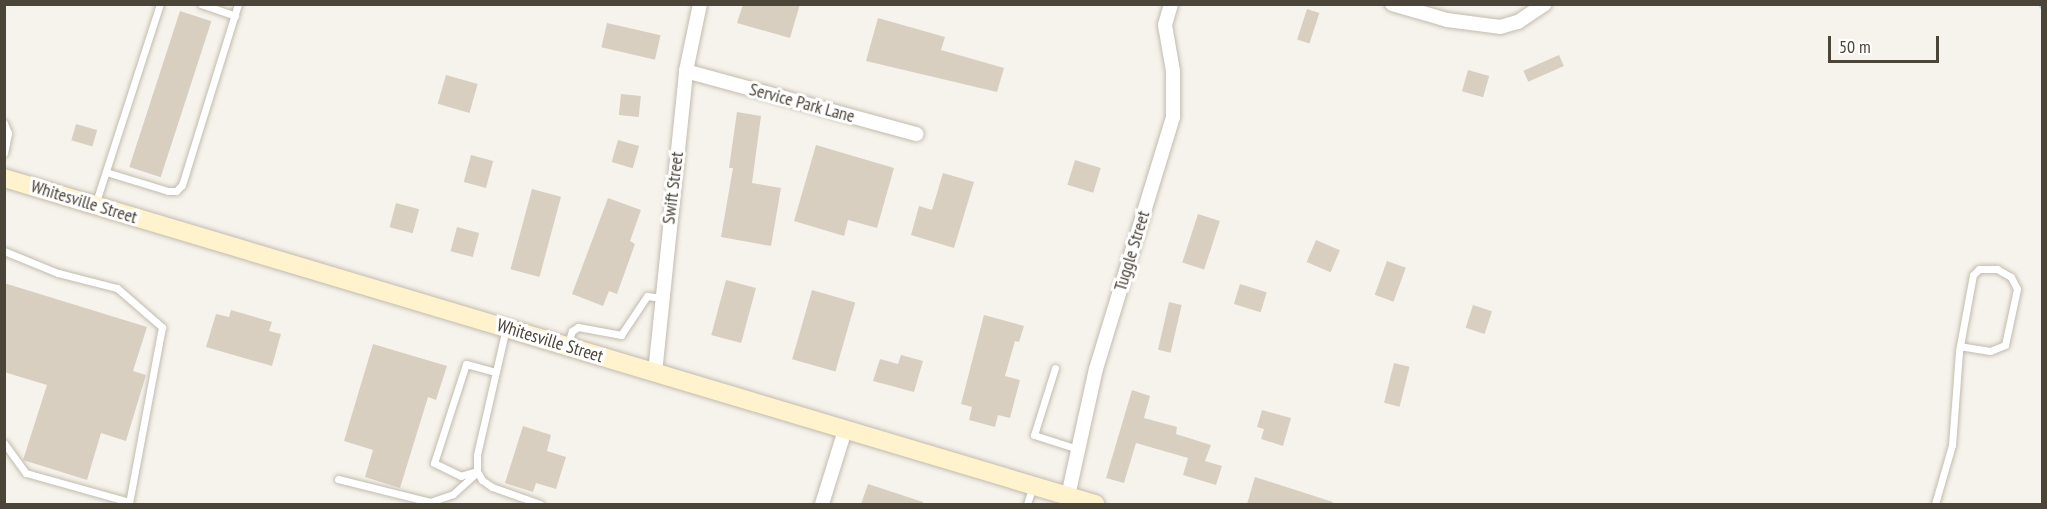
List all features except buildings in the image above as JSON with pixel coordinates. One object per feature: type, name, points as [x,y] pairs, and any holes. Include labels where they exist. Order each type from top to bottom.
[{"type":"main road","name":"Whitesville Street","points":[[4,178],[1095,504]]},
{"type":"street","name":"Swift Street","points":[[656,373],[686,71],[700,4]]},
{"type":"street","name":"Tuggle Street","points":[[1068,496],[1096,369],[1173,117],[1173,71],[1165,25],[1171,4]]},
{"type":"street","points":[[1392,4],[1447,20],[1500,27],[1518,21],[1545,4]]},
{"type":"street","name":"Service Park Lane","points":[[686,71],[917,134]]},
{"type":"street","points":[[822,504],[845,430]]},
{"type":"lane","points":[[95,205],[160,4]]},
{"type":"lane","points":[[201,4],[235,16]]},
{"type":"lane","points":[[106,172],[168,191],[176,191],[182,185],[238,4]]},
{"type":"lane","points":[[4,123],[8,133],[4,153]]},
{"type":"lane","points":[[4,251],[58,273],[117,288],[162,327],[129,503],[26,473],[4,443]]},
{"type":"lane","points":[[1935,504],[1952,445],[1960,346],[1973,275],[1979,269],[1997,268],[2011,277],[2017,289],[2005,345],[1990,351],[1960,346]]},
{"type":"lane","points":[[567,346],[572,331],[578,327],[621,335],[647,296],[662,298]]},
{"type":"lane","points":[[506,328],[477,455],[477,471],[492,487],[540,504]]},
{"type":"lane","points":[[477,471],[461,476],[434,463],[466,363],[496,372]]},
{"type":"lane","points":[[1055,368],[1035,435],[1078,449]]},
{"type":"lane","points":[[338,479],[430,502],[453,494],[477,471]]},
{"type":"lane","points":[[1027,504],[1033,486]]}]
